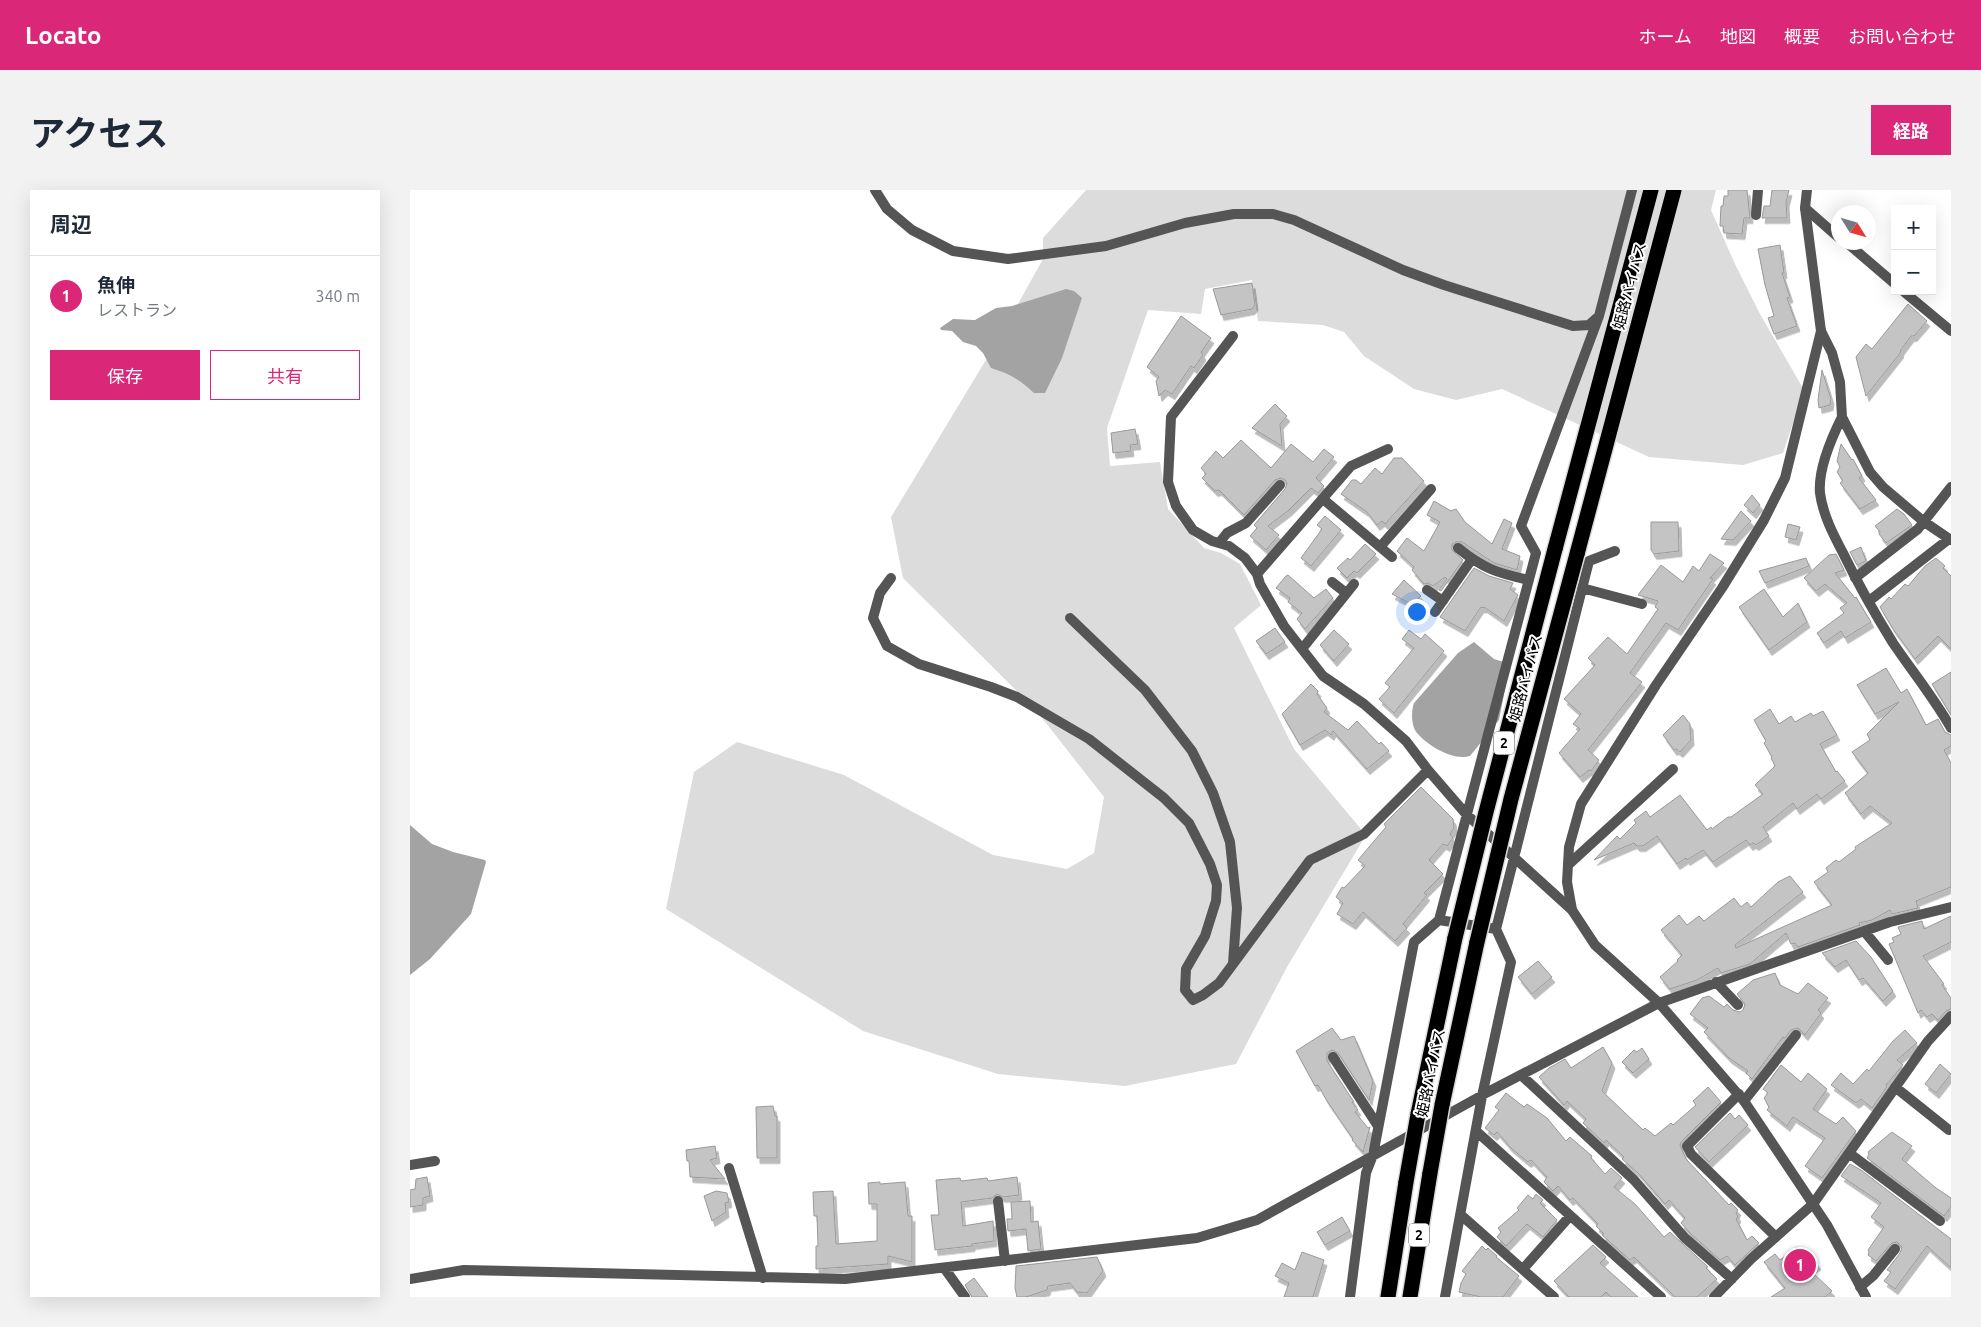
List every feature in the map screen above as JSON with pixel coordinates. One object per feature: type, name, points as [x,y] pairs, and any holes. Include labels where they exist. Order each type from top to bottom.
[{"type":"highway","name":"姫路バイパス","points":[[1388,1297],[1418,1114],[1455,938],[1554,549],[1651,190]]},
{"type":"highway","name":"姫路バイパス","points":[[1410,1297],[1442,1105],[1477,942],[1512,800],[1674,190]]},
{"type":"street","points":[[875,190],[887,209],[912,230],[953,251],[1008,259],[1106,246],[1185,223],[1234,214],[1273,214],[1294,220],[1403,270],[1444,286],[1573,326],[1589,325],[1599,316]]},
{"type":"street","points":[[1350,1297],[1366,1173],[1373,1154],[1414,942],[1439,920],[1536,553],[1521,526],[1599,316],[1632,190]]},
{"type":"street","points":[[1756,216],[1758,190]]},
{"type":"street","points":[[1807,190],[1805,208],[1821,331],[1832,353],[1840,382],[1842,417],[1870,472],[1883,487],[1923,521],[1950,540],[1869,601]]},
{"type":"street","points":[[1805,208],[1831,230]]},
{"type":"street","points":[[1855,250],[1891,281]]},
{"type":"street","points":[[1908,295],[1951,331]]},
{"type":"street","points":[[1572,910],[1567,882],[1569,847],[1581,804],[1764,520],[1785,478],[1821,331]]},
{"type":"street","points":[[1234,336],[1171,417],[1168,482],[1176,506],[1193,530],[1228,546],[1245,558],[1257,574],[1260,584],[1274,610],[1322,676],[1364,704],[1406,741],[1466,814],[1572,910],[1595,945],[1659,1003],[1742,1098],[1827,1225],[1866,1297]]},
{"type":"street","points":[[1842,417],[1834,432],[1822,471],[1820,492],[1827,520],[1855,578],[1893,642],[1951,728]]},
{"type":"street","points":[[1257,574],[1351,466],[1388,449]]},
{"type":"street","points":[[1219,543],[1227,533],[1246,523],[1280,485]]},
{"type":"street","points":[[1855,578],[1918,529],[1951,487]]},
{"type":"street","points":[[1380,547],[1431,489]]},
{"type":"street","points":[[1322,499],[1392,556]]},
{"type":"street","points":[[1458,548],[1472,560],[1495,572],[1529,580]]},
{"type":"street","points":[[1445,1297],[1462,1215],[1482,1096],[1511,962],[1496,929],[1515,860],[1589,561],[1615,551]]},
{"type":"street","points":[[1435,612],[1472,560]]},
{"type":"street","points":[[891,578],[880,592],[873,618],[887,646],[919,664],[1017,697],[1089,739],[1164,798],[1189,823],[1210,864],[1217,885],[1216,901],[1205,936],[1186,969],[1185,990],[1193,1000],[1219,983],[1310,860],[1364,834],[1428,770]]},
{"type":"street","points":[[1332,582],[1346,593]]},
{"type":"street","points":[[1302,649],[1354,584]]},
{"type":"street","points":[[1582,588],[1642,604]]},
{"type":"street","points":[[1427,590],[1443,601]]},
{"type":"street","points":[[1070,618],[1145,690],[1192,751],[1213,793],[1230,842],[1237,908],[1233,964]]},
{"type":"street","points":[[1568,865],[1673,769]]},
{"type":"street","points":[[410,1279],[464,1270],[845,1279],[945,1269],[1198,1238],[1257,1220],[1373,1154],[1659,1003],[1890,922],[1951,907]]},
{"type":"street","points":[[1439,920],[1496,929]]},
{"type":"street","points":[[1864,931],[1888,960]]},
{"type":"street","points":[[1716,982],[1738,1005]]},
{"type":"street","points":[[1714,1297],[1813,1204],[1928,1041],[1951,1016]]},
{"type":"street","points":[[1776,1237],[1690,1154],[1687,1146],[1742,1098],[1796,1035]]},
{"type":"street","points":[[1333,1057],[1378,1126]]},
{"type":"street","points":[[1520,1075],[1634,1180],[1685,1238],[1732,1279]]},
{"type":"street","points":[[1895,1087],[1949,1130]]},
{"type":"street","points":[[1476,1131],[1661,1297]]},
{"type":"street","points":[[1849,1153],[1940,1222]]},
{"type":"street","points":[[410,1165],[435,1161]]},
{"type":"street","points":[[730,1168],[763,1278]]},
{"type":"street","points":[[998,1201],[1005,1261]]},
{"type":"street","points":[[1462,1215],[1554,1297]]},
{"type":"street","points":[[1523,1269],[1570,1216]]},
{"type":"street","points":[[1860,1287],[1874,1276],[1895,1249]]},
{"type":"street","points":[[945,1269],[965,1297]]},
{"type":"shaded area","points":[[1086,190],[1716,190],[1711,210],[1760,314],[1804,390],[1783,453],[1743,465],[1649,457],[1502,389],[1456,400],[1414,389],[1364,356],[1344,332],[1323,325],[1258,321],[1252,280],[1205,289],[1201,314],[1148,310],[1107,428],[1110,466],[1160,462],[1168,509],[1204,548],[1221,553],[1240,564],[1261,605],[1234,628],[1294,749],[1366,835],[1287,967],[1236,1064],[1125,1086],[998,1074],[863,1031],[666,909],[694,772],[737,742],[844,775],[993,855],[1067,869],[1094,853],[1104,797],[1035,709],[903,578],[891,517],[998,340],[1043,259],[1043,238]]},
{"type":"shaded area","points":[[1066,289],[1074,291],[1082,298],[1062,358],[1045,393],[1034,393],[1014,378],[991,368],[983,353],[976,346],[963,342],[952,331],[941,330],[940,328],[953,319],[975,320],[996,308],[1012,306]]},
{"type":"shaded area","points":[[1474,642],[1494,659],[1510,664],[1499,720],[1470,756],[1463,757],[1441,751],[1422,738],[1415,730],[1412,710],[1414,703],[1458,653]]},
{"type":"shaded area","points":[[410,825],[432,844],[453,852],[485,860],[486,862],[471,914],[430,959],[410,975]]},
{"type":"building","points":[[1728,190],[1747,190],[1750,218],[1744,218],[1742,234],[1724,233],[1723,226],[1720,226],[1721,206],[1723,206],[1724,196],[1728,196]]},
{"type":"building","points":[[1772,190],[1789,190],[1786,202],[1787,218],[1762,218],[1764,206],[1770,206]]},
{"type":"building","points":[[1780,245],[1784,273],[1782,273],[1790,297],[1787,298],[1797,326],[1774,334],[1768,318],[1774,316],[1765,285],[1758,249]]},
{"type":"building","points":[[1252,283],[1255,305],[1252,309],[1221,315],[1213,289]]},
{"type":"building","points":[[1908,304],[1927,321],[1914,336],[1911,336],[1901,352],[1866,396],[1856,357],[1866,344],[1872,349]]},
{"type":"building","points":[[1181,316],[1211,338],[1201,352],[1203,355],[1194,368],[1191,366],[1172,394],[1165,390],[1159,396],[1156,381],[1159,377],[1147,367]]},
{"type":"building","points":[[1822,370],[1831,399],[1830,405],[1819,408],[1818,400]]},
{"type":"building","points":[[1275,404],[1287,416],[1280,424],[1282,446],[1252,428]]},
{"type":"building","points":[[1135,429],[1138,444],[1130,445],[1131,451],[1113,453],[1111,433]]},
{"type":"building","points":[[1241,440],[1271,468],[1291,444],[1313,462],[1324,449],[1334,457],[1316,478],[1324,486],[1318,493],[1311,488],[1289,510],[1268,526],[1279,535],[1266,550],[1250,536],[1257,528],[1254,525],[1285,489],[1287,483],[1285,480],[1281,478],[1275,480],[1244,515],[1219,490],[1215,491],[1202,478],[1206,474],[1201,468],[1216,451],[1223,458]]},
{"type":"building","points":[[1841,444],[1853,459],[1862,476],[1859,478],[1876,500],[1860,509],[1840,483],[1843,481],[1837,472],[1840,467],[1837,461]]},
{"type":"building","points":[[1394,458],[1402,458],[1424,481],[1385,524],[1382,521],[1377,525],[1367,512],[1341,494],[1352,480],[1356,480],[1361,484],[1375,468],[1382,474]]},
{"type":"building","points":[[1752,495],[1760,505],[1753,513],[1744,505]]},
{"type":"building","points":[[1434,501],[1451,511],[1456,509],[1465,522],[1492,544],[1504,519],[1512,523],[1502,549],[1520,556],[1517,570],[1494,563],[1462,542],[1456,542],[1452,544],[1452,550],[1463,560],[1441,591],[1439,590],[1447,579],[1445,577],[1433,586],[1428,583],[1424,584],[1412,570],[1414,567],[1397,551],[1407,538],[1424,551],[1440,522],[1427,515]]},
{"type":"building","points":[[1897,509],[1904,514],[1912,525],[1886,543],[1875,526]]},
{"type":"building","points":[[1741,511],[1751,521],[1733,540],[1721,539]]},
{"type":"building","points":[[1325,516],[1341,530],[1311,566],[1301,558],[1322,529],[1317,525]]},
{"type":"building","points":[[1651,522],[1678,522],[1679,551],[1654,554],[1651,550]]},
{"type":"building","points":[[1788,524],[1800,527],[1796,540],[1785,537]]},
{"type":"building","points":[[1365,544],[1376,554],[1357,573],[1354,571],[1347,578],[1337,568],[1348,558],[1350,560]]},
{"type":"building","points":[[1861,547],[1866,561],[1857,565],[1850,552]]},
{"type":"building","points":[[1710,554],[1724,563],[1710,578],[1713,579],[1678,630],[1666,623],[1630,673],[1642,682],[1588,750],[1599,760],[1591,771],[1589,770],[1580,777],[1559,753],[1580,729],[1573,724],[1581,714],[1564,699],[1595,665],[1588,658],[1608,637],[1627,654],[1658,609],[1655,607],[1658,601],[1638,595],[1661,565],[1683,582],[1693,566],[1699,571]]},
{"type":"building","points":[[1836,554],[1844,570],[1835,573],[1856,597],[1871,622],[1845,638],[1841,631],[1824,643],[1817,633],[1844,613],[1840,608],[1847,603],[1825,584],[1816,591],[1804,578],[1829,555]]},
{"type":"building","points":[[1806,558],[1809,566],[1765,583],[1759,571]]},
{"type":"building","points":[[1936,558],[1945,566],[1943,568],[1951,576],[1951,649],[1938,636],[1915,659],[1880,607],[1889,597],[1891,599],[1905,584],[1908,586],[1925,566]]},
{"type":"building","points":[[1474,568],[1489,576],[1513,583],[1510,589],[1518,595],[1504,621],[1484,607],[1481,607],[1465,631],[1440,617]]},
{"type":"building","points":[[1288,575],[1314,598],[1326,589],[1333,598],[1305,629],[1297,619],[1302,613],[1288,602],[1290,598],[1276,588]]},
{"type":"building","points":[[1404,580],[1421,596],[1411,604],[1392,594]]},
{"type":"building","points":[[1764,589],[1783,617],[1798,603],[1807,622],[1769,650],[1739,607]]},
{"type":"building","points":[[1275,628],[1285,642],[1266,654],[1256,641]]},
{"type":"building","points":[[1334,630],[1349,644],[1334,661],[1320,645]]},
{"type":"building","points":[[1409,630],[1421,639],[1425,634],[1444,651],[1394,713],[1379,699],[1390,687],[1385,683],[1414,648],[1402,639]]},
{"type":"building","points":[[1886,668],[1901,693],[1907,689],[1926,725],[1938,719],[1945,732],[1951,735],[1951,746],[1944,750],[1951,763],[1951,887],[1916,901],[1918,908],[1892,914],[1890,910],[1872,920],[1859,923],[1860,925],[1798,947],[1795,943],[1791,944],[1786,933],[1750,964],[1721,973],[1718,968],[1697,980],[1670,989],[1660,977],[1682,955],[1661,930],[1679,915],[1687,925],[1699,916],[1704,921],[1734,898],[1741,907],[1747,902],[1751,907],[1778,882],[1790,876],[1803,892],[1735,945],[1736,948],[1832,905],[1814,882],[1828,872],[1826,868],[1836,860],[1839,862],[1856,849],[1855,847],[1892,823],[1870,806],[1861,814],[1845,793],[1868,773],[1852,752],[1870,740],[1867,734],[1899,702],[1875,714],[1857,685]]},
{"type":"building","points":[[1951,672],[1951,715],[1932,684]]},
{"type":"building","points":[[1311,684],[1318,691],[1317,694],[1327,708],[1324,712],[1348,730],[1357,721],[1379,744],[1381,742],[1389,751],[1367,769],[1333,731],[1331,735],[1325,730],[1300,745],[1282,714]]},
{"type":"building","points":[[1770,709],[1779,724],[1791,716],[1795,722],[1811,713],[1813,716],[1823,711],[1837,735],[1820,744],[1836,772],[1845,781],[1821,799],[1817,794],[1797,809],[1793,803],[1763,827],[1769,836],[1756,845],[1753,843],[1750,845],[1746,840],[1713,862],[1703,850],[1677,864],[1657,836],[1643,846],[1637,846],[1634,843],[1594,860],[1617,836],[1620,839],[1636,823],[1634,820],[1646,811],[1650,817],[1680,795],[1707,830],[1711,827],[1712,829],[1728,817],[1731,817],[1763,794],[1755,785],[1775,766],[1764,743],[1766,741],[1754,720]]},
{"type":"building","points":[[1683,715],[1690,724],[1691,740],[1680,752],[1676,749],[1674,750],[1663,735]]},
{"type":"building","points":[[1421,787],[1453,819],[1454,828],[1450,834],[1453,838],[1447,846],[1443,844],[1429,860],[1443,874],[1424,893],[1427,895],[1403,924],[1407,928],[1395,941],[1363,912],[1353,924],[1337,914],[1343,903],[1336,897],[1342,887],[1344,888],[1365,866],[1358,860],[1386,827],[1384,824]]},
{"type":"building","points":[[1951,916],[1951,942],[1923,956],[1944,984],[1942,985],[1951,998],[1951,1009],[1946,1011],[1938,1020],[1932,1014],[1927,1017],[1921,1010],[1918,1013],[1889,944],[1894,942],[1892,938],[1901,934],[1898,927],[1922,921],[1924,929]]},
{"type":"building","points":[[1856,941],[1871,957],[1893,991],[1883,1001],[1863,978],[1859,980],[1846,960],[1835,967],[1822,953]]},
{"type":"building","points":[[1538,961],[1552,977],[1532,994],[1518,977]]},
{"type":"building","points":[[1775,973],[1780,985],[1798,994],[1808,983],[1828,998],[1818,1010],[1821,1013],[1805,1035],[1798,1028],[1791,1030],[1785,1038],[1783,1037],[1752,1079],[1746,1073],[1748,1071],[1729,1058],[1704,1032],[1708,1028],[1690,1014],[1702,998],[1709,996],[1724,1007],[1727,1004],[1733,1010],[1740,1012],[1745,1004],[1737,994],[1753,980]]},
{"type":"building","points":[[1332,1028],[1341,1040],[1354,1036],[1373,1081],[1369,1100],[1338,1053],[1332,1050],[1327,1053],[1327,1061],[1358,1110],[1355,1112],[1368,1128],[1370,1127],[1363,1152],[1352,1140],[1318,1085],[1315,1086],[1296,1051]]},
{"type":"building","points":[[1905,1030],[1917,1043],[1897,1060],[1903,1065],[1886,1085],[1887,1087],[1872,1108],[1861,1099],[1856,1103],[1831,1085],[1841,1073],[1853,1084],[1867,1069],[1869,1071],[1893,1041]]},
{"type":"building","points":[[1603,1047],[1612,1063],[1602,1091],[1643,1130],[1645,1128],[1655,1136],[1671,1123],[1673,1125],[1696,1105],[1693,1101],[1708,1087],[1721,1102],[1680,1145],[1686,1159],[1729,1205],[1731,1203],[1738,1210],[1736,1213],[1738,1217],[1736,1219],[1747,1240],[1752,1236],[1759,1243],[1735,1265],[1727,1256],[1720,1260],[1690,1233],[1681,1223],[1685,1218],[1669,1200],[1665,1204],[1638,1173],[1622,1159],[1624,1157],[1606,1140],[1604,1143],[1583,1123],[1586,1119],[1567,1101],[1564,1105],[1539,1077],[1549,1068],[1565,1059],[1571,1068]]},
{"type":"building","points":[[1642,1048],[1649,1059],[1633,1073],[1622,1062],[1634,1050],[1637,1052]]},
{"type":"building","points":[[1940,1064],[1951,1074],[1936,1093],[1925,1084]]},
{"type":"building","points":[[1781,1065],[1801,1082],[1808,1073],[1827,1089],[1813,1109],[1836,1124],[1843,1117],[1856,1131],[1822,1178],[1805,1166],[1825,1138],[1793,1117],[1787,1126],[1767,1110],[1769,1107],[1764,1098],[1768,1093],[1763,1089]]},
{"type":"building","points":[[1506,1093],[1524,1107],[1527,1104],[1547,1118],[1566,1141],[1570,1137],[1592,1156],[1591,1158],[1605,1174],[1611,1168],[1622,1178],[1614,1187],[1635,1204],[1664,1237],[1670,1232],[1708,1267],[1706,1268],[1717,1279],[1697,1297],[1675,1297],[1634,1257],[1630,1260],[1602,1235],[1604,1234],[1596,1226],[1598,1224],[1573,1198],[1570,1200],[1558,1186],[1553,1191],[1544,1182],[1547,1177],[1531,1160],[1528,1162],[1511,1148],[1497,1132],[1494,1135],[1485,1128],[1499,1110],[1495,1107]]},
{"type":"building","points":[[773,1106],[775,1116],[777,1116],[777,1158],[757,1158],[756,1107]]},
{"type":"building","points":[[1730,1113],[1735,1119],[1739,1115],[1748,1125],[1709,1162],[1695,1147]]},
{"type":"building","points":[[1892,1132],[1912,1146],[1902,1159],[1936,1188],[1951,1198],[1951,1207],[1944,1216],[1867,1158],[1868,1152]]},
{"type":"building","points":[[715,1146],[717,1158],[710,1160],[725,1179],[690,1177],[686,1150]]},
{"type":"building","points":[[1850,1164],[1861,1170],[1951,1239],[1951,1268],[1927,1246],[1895,1289],[1884,1281],[1891,1272],[1887,1270],[1900,1253],[1902,1247],[1897,1242],[1892,1243],[1876,1261],[1868,1255],[1868,1250],[1884,1227],[1871,1217],[1881,1203],[1841,1176]]},
{"type":"building","points":[[427,1177],[430,1196],[423,1198],[423,1205],[410,1207],[410,1190],[415,1189],[416,1179]]},
{"type":"building","points":[[1017,1177],[1019,1195],[1003,1197],[997,1194],[992,1198],[961,1202],[963,1226],[993,1221],[994,1241],[972,1244],[972,1246],[935,1250],[931,1215],[939,1215],[936,1180],[960,1178],[961,1181],[987,1178],[988,1181]]},
{"type":"building","points":[[880,1182],[880,1184],[905,1182],[908,1216],[912,1216],[912,1262],[888,1256],[888,1264],[816,1269],[816,1246],[818,1246],[817,1216],[814,1216],[813,1192],[833,1191],[836,1244],[877,1241],[877,1204],[869,1204],[868,1183]]},
{"type":"building","points":[[716,1191],[727,1193],[729,1202],[725,1203],[726,1212],[712,1221],[704,1196]]},
{"type":"building","points":[[1536,1194],[1543,1200],[1540,1203],[1557,1220],[1543,1237],[1527,1224],[1506,1246],[1497,1237],[1501,1232],[1498,1228],[1519,1210],[1517,1208],[1528,1195],[1533,1199]]},
{"type":"building","points":[[1030,1201],[1031,1222],[1038,1221],[1041,1249],[1028,1251],[1026,1229],[1008,1231],[1007,1219],[1012,1219],[1011,1202]]},
{"type":"building","points":[[1342,1217],[1350,1231],[1325,1245],[1317,1232]]},
{"type":"building","points":[[1593,1245],[1606,1257],[1600,1263],[1638,1297],[1611,1297],[1606,1292],[1601,1297],[1569,1297],[1554,1281]]},
{"type":"building","points":[[1482,1246],[1486,1250],[1488,1248],[1519,1276],[1503,1297],[1481,1297],[1459,1292],[1466,1274],[1462,1271]]},
{"type":"building","points":[[1797,1247],[1802,1252],[1807,1251],[1818,1264],[1810,1270],[1832,1291],[1825,1297],[1771,1297],[1785,1288],[1764,1262],[1775,1254],[1780,1260]]},
{"type":"building","points":[[1302,1252],[1324,1260],[1313,1297],[1284,1297],[1289,1283],[1275,1276],[1282,1263],[1295,1270]]},
{"type":"building","points":[[1097,1257],[1103,1271],[1087,1293],[1077,1292],[1070,1283],[1048,1286],[1047,1290],[1026,1297],[1017,1297],[1015,1288],[1016,1266]]},
{"type":"building","points":[[974,1278],[988,1297],[972,1297],[965,1285]]},
{"type":"place","name":"魚伸","points":[[1800,1265]]}]
